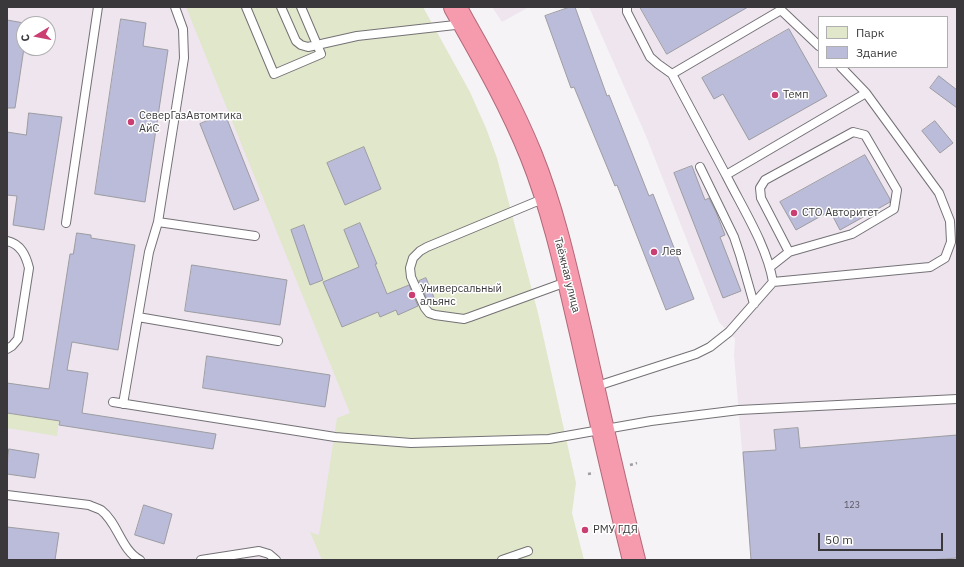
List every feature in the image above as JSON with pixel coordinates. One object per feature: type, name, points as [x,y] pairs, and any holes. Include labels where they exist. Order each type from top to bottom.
[{"type":"highway","name":"Таёжная улица","points":[[460,15],[500,88],[517,124],[531,156],[557,234],[634,560]]},
{"type":"lane","points":[[66,223],[98,7]]},
{"type":"lane","points":[[123,404],[149,252],[158,222],[184,58],[185,43],[183,29],[175,7]]},
{"type":"lane","points":[[246,7],[274,74],[321,54],[301,7]]},
{"type":"lane","points":[[281,7],[296,41],[301,45],[308,47],[460,15]]},
{"type":"lane","points":[[627,7],[627,12],[650,57],[672,74],[758,239],[770,267],[773,282]]},
{"type":"lane","points":[[672,74],[779,9],[818,45]]},
{"type":"lane","points":[[593,387],[696,354],[710,347],[729,332],[773,282],[930,267],[945,258],[954,242],[950,221],[939,192],[866,93],[842,68]]},
{"type":"lane","points":[[726,176],[866,93]]},
{"type":"lane","points":[[770,267],[789,252],[852,234],[894,209],[898,190],[865,135],[853,132],[765,180],[760,188],[761,198],[789,252]]},
{"type":"lane","points":[[700,167],[734,237],[754,304]]},
{"type":"lane","points":[[545,198],[427,247],[413,258],[410,268],[411,277],[425,308],[429,313],[464,319],[569,281]]},
{"type":"lane","points":[[158,222],[255,236]]},
{"type":"lane","points":[[7,241],[19,247],[26,257],[29,268],[18,339],[7,349]]},
{"type":"lane","points":[[138,317],[278,341]]},
{"type":"lane","points":[[113,402],[335,437],[411,443],[549,439],[651,421],[745,409],[957,399]]},
{"type":"lane","points":[[7,495],[89,506],[99,509],[105,514],[131,555],[140,560]]},
{"type":"lane","points":[[201,560],[259,551],[269,554],[276,560]]},
{"type":"lane","points":[[502,560],[528,552]]},
{"type":"shaded area","points":[[7,7],[356,7],[562,502],[584,560],[7,560]]},
{"type":"shaded area","points":[[492,7],[529,7],[502,22]]},
{"type":"shaded area","points":[[589,7],[957,7],[957,560],[751,560],[734,355],[735,339],[719,322],[646,136]]},
{"type":"green space","points":[[186,7],[423,7],[470,92],[497,158],[538,313],[576,483],[572,513],[584,560],[322,560],[310,532],[319,535],[337,418],[350,413]]},
{"type":"green space","points":[[7,413],[59,421],[57,436],[7,428]]},
{"type":"building","points":[[570,7],[575,7],[607,96],[609,95],[649,196],[653,194],[694,299],[666,310],[617,185],[615,186],[574,87],[571,88],[545,16]]},
{"type":"building","points":[[640,7],[748,7],[667,54]]},
{"type":"building","name":"СеверГазАвтомтика АйС","points":[[121,19],[146,23],[143,46],[168,50],[145,202],[95,194]]},
{"type":"building","points":[[7,20],[16,22],[16,56],[23,56],[15,108],[7,108]]},
{"type":"building","name":"Темп","points":[[789,29],[827,96],[749,140],[723,94],[714,99],[702,78]]},
{"type":"building","points":[[939,76],[957,90],[957,108],[930,88]]},
{"type":"building","points":[[29,113],[62,117],[44,230],[13,225],[17,196],[7,195],[7,132],[26,135]]},
{"type":"building","points":[[225,114],[259,200],[234,210],[200,124]]},
{"type":"building","points":[[935,121],[953,143],[940,153],[922,131]]},
{"type":"building","points":[[364,147],[381,189],[345,205],[327,163]]},
{"type":"building","points":[[865,155],[890,199],[890,202],[840,230],[830,211],[796,230],[780,202]]},
{"type":"building","points":[[692,166],[705,200],[709,198],[716,212],[725,235],[720,237],[741,291],[723,298],[674,173]]},
{"type":"building","points":[[360,223],[377,264],[375,264],[387,294],[409,285],[418,306],[398,315],[396,310],[380,317],[378,312],[342,327],[323,282],[359,267],[344,230]]},
{"type":"building","points":[[304,225],[323,280],[310,285],[291,230]]},
{"type":"building","points":[[77,233],[91,235],[91,238],[135,245],[118,350],[72,342],[67,370],[88,373],[82,413],[216,434],[213,449],[59,425],[60,421],[7,413],[7,383],[49,389],[70,254],[73,254]]},
{"type":"building","points":[[192,265],[287,280],[280,325],[185,311]]},
{"type":"building","points":[[426,278],[435,300],[428,302],[419,281]]},
{"type":"building","points":[[207,356],[330,375],[325,407],[203,388]]},
{"type":"building","points":[[798,428],[800,448],[957,435],[957,558],[928,560],[751,560],[743,452],[776,450],[774,430]]},
{"type":"building","points":[[9,449],[39,454],[35,478],[7,474]]},
{"type":"building","points":[[144,505],[172,514],[164,544],[135,535]]},
{"type":"building","points":[[7,527],[59,533],[55,560],[7,560]]},
{"type":"place","name":"Темп","points":[[775,95]]},
{"type":"place","name":"СеверГазАвтомтика АйС","points":[[131,122]]},
{"type":"place","name":"СТО Авторитет","points":[[794,213]]},
{"type":"place","name":"Лев","points":[[654,252]]},
{"type":"place","name":"Универсальный альянс","points":[[412,295]]},
{"type":"place","name":"РМУ ГДЯ","points":[[585,530]]}]
